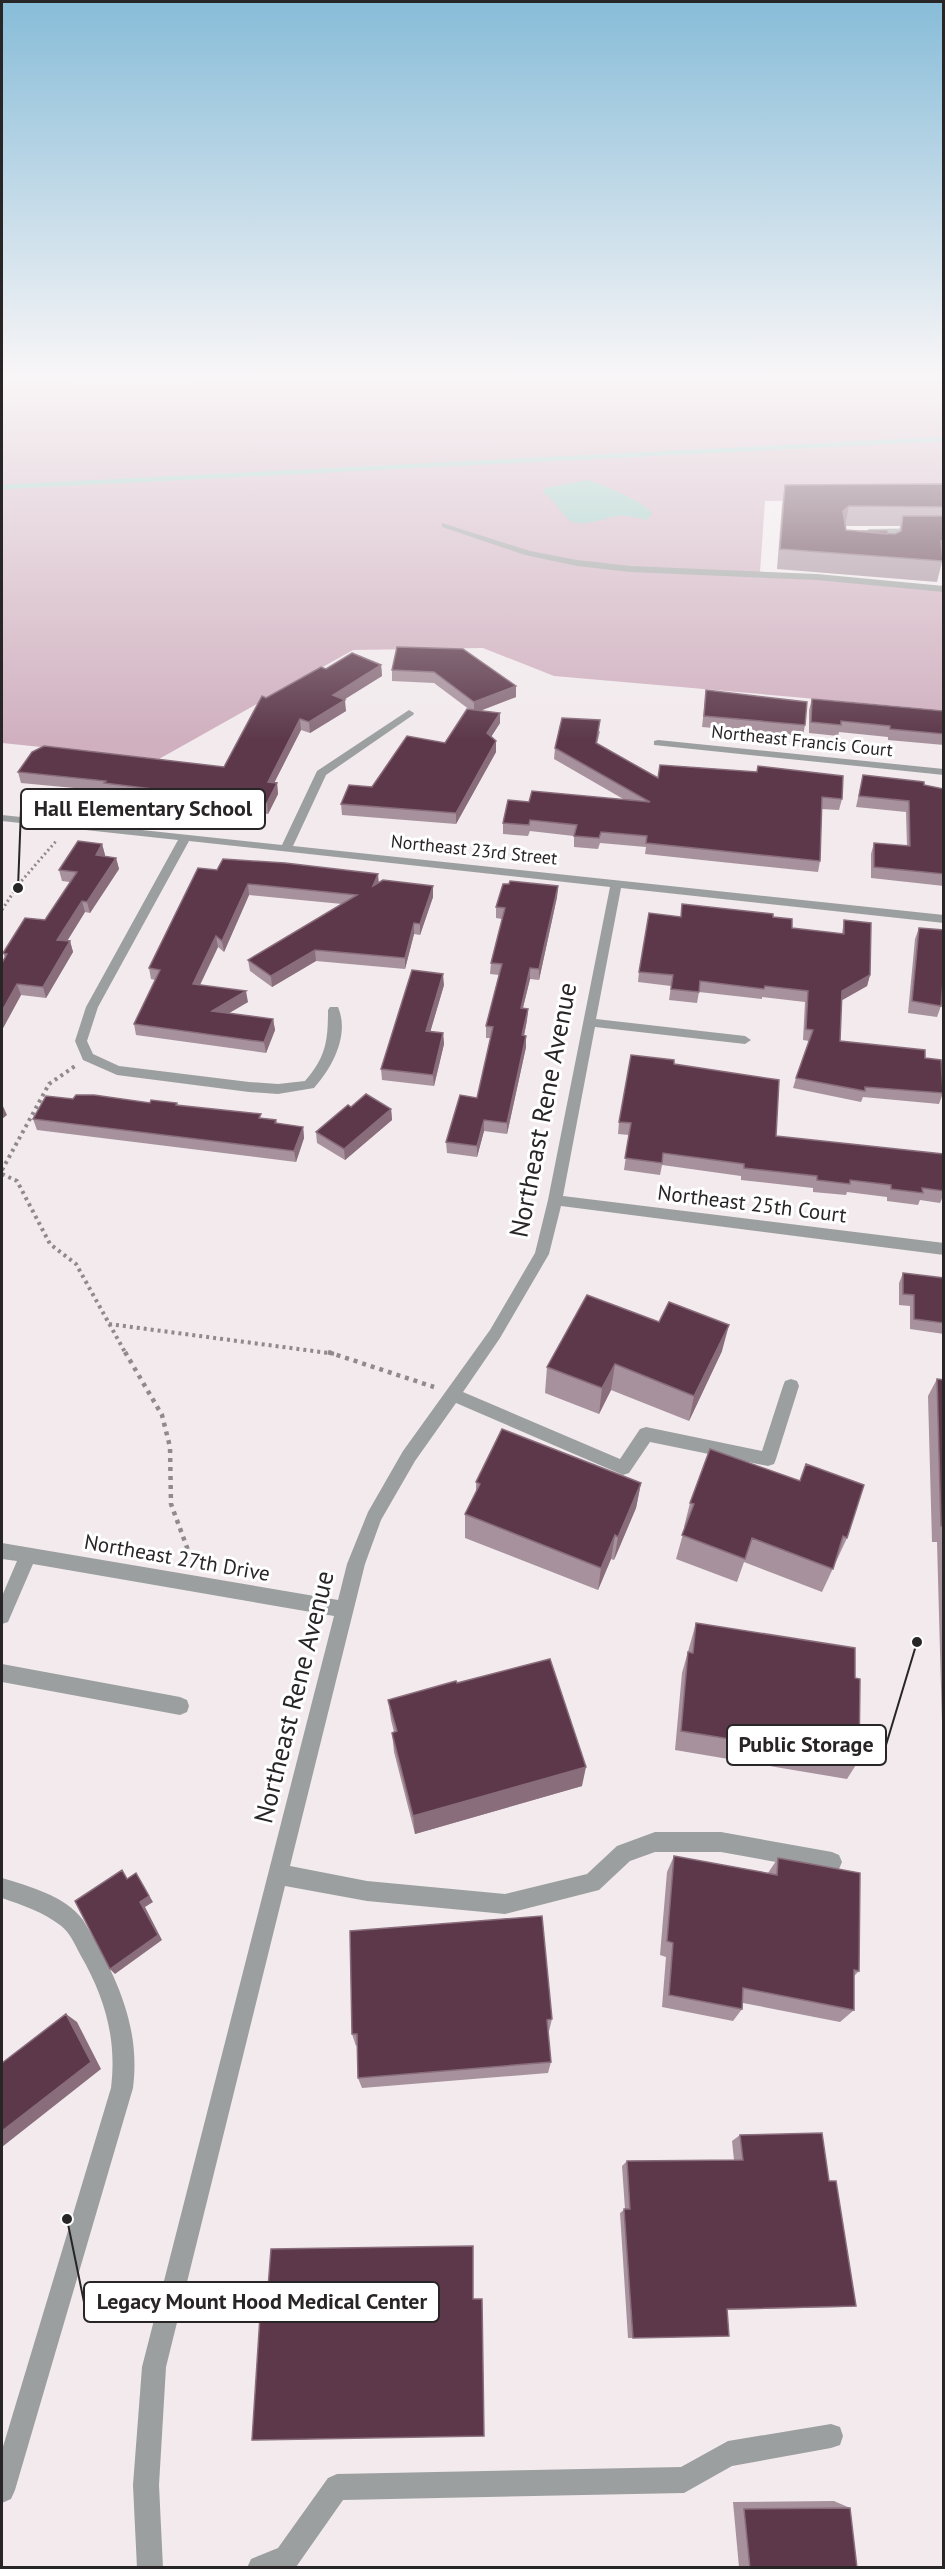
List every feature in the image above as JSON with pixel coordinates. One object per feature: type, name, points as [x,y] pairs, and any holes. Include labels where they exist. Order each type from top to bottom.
[{"type":"street","points":[[445,525],[528,553],[577,563],[631,569],[817,578],[944,589]]},
{"type":"street","points":[[857,531],[891,536],[944,531]]},
{"type":"street","points":[[286,849],[321,773],[409,713]]},
{"type":"street","name":"Northeast Francis Court","points":[[658,743],[944,772]]},
{"type":"street","name":"Northeast 23rd Street","points":[[2,818],[944,919]]},
{"type":"street","points":[[185,838],[92,1007],[81,1041],[88,1057],[117,1070],[278,1089],[309,1085],[326,1066],[334,1045],[334,1010]]},
{"type":"street","name":"Northeast Rene Avenue","points":[[150,2568],[146,2485],[154,2367],[356,1564],[374,1517],[409,1455],[495,1334],[542,1254],[555,1200],[616,883]]},
{"type":"street","points":[[588,1023],[745,1040]]},
{"type":"street","name":"Northeast 25th Court","points":[[555,1200],[944,1249]]},
{"type":"street","points":[[452,1394],[623,1468],[646,1434],[768,1459],[791,1386]]},
{"type":"street","name":"Northeast 27th Drive","points":[[2,1551],[345,1610]]},
{"type":"street","points":[[2,1616],[28,1555]]},
{"type":"street","points":[[2,1673],[180,1706]]},
{"type":"street","points":[[277,1874],[368,1891],[505,1904],[592,1883],[624,1853],[656,1842],[721,1842],[832,1862]]},
{"type":"street","points":[[2,1888],[49,1906],[71,1920],[89,1950],[121,2019],[127,2062],[119,2099],[8,2448],[2,2490]]},
{"type":"street","points":[[260,2568],[287,2558],[338,2487],[684,2480],[728,2454],[831,2436]]},
{"type":"path","points":[[2,910],[18,885],[68,826]]},
{"type":"path","points":[[88,1057],[49,1084],[2,1172],[17,1181],[50,1244],[76,1264],[88,1281],[109,1324],[162,1414],[170,1447],[171,1504],[201,1585]]},
{"type":"path","points":[[109,1324],[334,1353],[452,1394]]},
{"type":"shaded area","points":[[2,500],[864,500],[765,501],[760,572],[943,588],[943,710],[554,676],[483,648],[353,650],[159,759],[2,743]]},
{"type":"shaded area","points":[[551,500],[633,500],[652,513],[647,520],[622,516],[590,523],[578,523],[566,517]]},
{"type":"building","points":[[784,500],[944,500],[944,507],[849,506],[843,511],[846,530],[895,534],[901,531],[903,516],[944,516],[944,541],[941,541],[943,561],[780,549]]},
{"type":"building","points":[[855,531],[887,531],[887,534]]},
{"type":"building","points":[[397,647],[463,649],[516,686],[474,702],[434,672],[392,670]]},
{"type":"building","points":[[352,653],[381,665],[333,695],[345,700],[309,722],[300,719],[268,782],[277,783],[267,803],[104,783],[106,781],[18,772],[32,752],[44,746],[224,767],[262,696],[266,698],[321,667],[326,669]]},
{"type":"building","points":[[706,690],[807,702],[805,725],[704,716]]},
{"type":"building","points":[[812,699],[944,711],[944,734],[890,729],[890,726],[841,721],[841,725],[811,722]]},
{"type":"building","points":[[467,709],[500,713],[487,733],[496,741],[456,813],[341,804],[349,785],[372,787],[407,736],[445,743]]},
{"type":"building","points":[[562,718],[600,720],[596,743],[658,778],[660,765],[757,772],[758,766],[843,776],[842,799],[822,797],[820,861],[646,843],[647,836],[601,832],[599,838],[574,836],[577,825],[530,820],[529,825],[503,823],[508,800],[529,802],[532,791],[650,802],[555,748]]},
{"type":"building","points":[[863,775],[924,782],[924,785],[944,789],[944,874],[874,867],[874,843],[910,846],[909,801],[859,796]]},
{"type":"building","points":[[78,841],[102,844],[96,855],[116,858],[87,902],[82,901],[57,940],[70,941],[43,987],[17,984],[2,1011],[2,963],[7,954],[3,953],[25,918],[45,920],[77,872],[59,870]]},
{"type":"building","points":[[223,859],[285,863],[378,874],[373,886],[383,880],[433,886],[420,924],[414,923],[405,958],[315,950],[271,976],[248,960],[357,895],[248,884],[222,941],[216,936],[193,984],[246,991],[212,1011],[273,1019],[264,1042],[134,1024],[160,970],[149,968],[198,868],[217,870]]},
{"type":"building","points":[[510,881],[558,886],[539,969],[530,968],[521,1008],[528,1009],[522,1035],[526,1036],[507,1123],[484,1120],[477,1146],[446,1142],[460,1095],[477,1098],[493,1027],[486,1026],[502,964],[491,963],[505,908],[496,907],[503,884],[509,884]]},
{"type":"building","points":[[682,904],[773,914],[773,917],[792,919],[792,928],[844,934],[844,920],[871,923],[870,975],[842,991],[840,1041],[925,1050],[925,1058],[941,1060],[943,1093],[865,1087],[865,1091],[796,1078],[813,1030],[806,1029],[808,991],[765,986],[764,989],[700,981],[699,992],[671,989],[673,975],[639,972],[649,913],[681,917]]},
{"type":"building","points":[[919,928],[944,930],[941,1006],[912,1001]]},
{"type":"building","points":[[412,970],[443,974],[426,1031],[443,1033],[433,1075],[381,1069]]},
{"type":"building","points":[[631,1055],[674,1060],[674,1064],[779,1080],[776,1136],[943,1154],[944,1191],[922,1188],[923,1193],[891,1189],[891,1185],[850,1180],[850,1184],[817,1180],[817,1176],[744,1168],[744,1164],[663,1153],[662,1163],[625,1158],[631,1123],[619,1122]]},
{"type":"building","points":[[366,1094],[391,1109],[344,1149],[316,1132],[348,1105],[351,1107]]},
{"type":"building","points":[[76,1095],[94,1095],[150,1103],[151,1100],[177,1103],[176,1105],[261,1114],[259,1118],[303,1127],[294,1151],[33,1119],[46,1096],[73,1099]]},
{"type":"building","points":[[903,1273],[944,1278],[944,1323],[914,1319],[914,1295],[903,1294]]},
{"type":"building","points":[[587,1295],[659,1322],[669,1302],[729,1325],[694,1396],[615,1364],[602,1388],[547,1367]]},
{"type":"building","points":[[937,1379],[944,1380],[944,1526],[941,1526]]},
{"type":"building","points":[[502,1429],[641,1483],[618,1537],[615,1535],[601,1568],[465,1514],[480,1484],[476,1482]]},
{"type":"building","points":[[710,1449],[800,1481],[806,1464],[864,1485],[847,1538],[843,1536],[833,1569],[752,1538],[745,1559],[682,1535],[694,1504],[690,1503]]},
{"type":"building","points":[[696,1623],[855,1648],[855,1678],[860,1679],[859,1760],[681,1731],[688,1652],[693,1653]]},
{"type":"building","points":[[550,1659],[586,1767],[413,1816],[392,1733],[397,1731],[388,1700]]},
{"type":"building","points":[[674,1856],[777,1875],[778,1858],[860,1873],[859,1971],[854,1970],[854,2010],[743,1988],[742,2009],[669,1995],[673,1943],[667,1941]]},
{"type":"building","points":[[122,1870],[127,1879],[136,1873],[149,1896],[140,1902],[158,1935],[110,1969],[75,1901]]},
{"type":"building","points":[[542,1916],[552,2019],[547,2020],[551,2062],[358,2078],[357,2034],[352,2034],[350,1931]]},
{"type":"building","points":[[66,2014],[91,2062],[2,2131],[2,2063]]},
{"type":"building","points":[[822,2133],[829,2181],[836,2181],[856,2306],[727,2309],[729,2336],[633,2338],[624,2209],[630,2209],[627,2161],[743,2160],[740,2135]]},
{"type":"building","points":[[473,2246],[473,2299],[482,2299],[484,2436],[252,2440],[261,2301],[267,2301],[271,2249]]},
{"type":"building","points":[[850,2508],[857,2568],[750,2568],[744,2509]]},
{"type":"place","name":"Hall Elementary School","points":[[18,888]]},
{"type":"place","name":"Public Storage","points":[[917,1642]]},
{"type":"place","name":"Legacy Mount Hood Medical Center","points":[[67,2219]]}]
